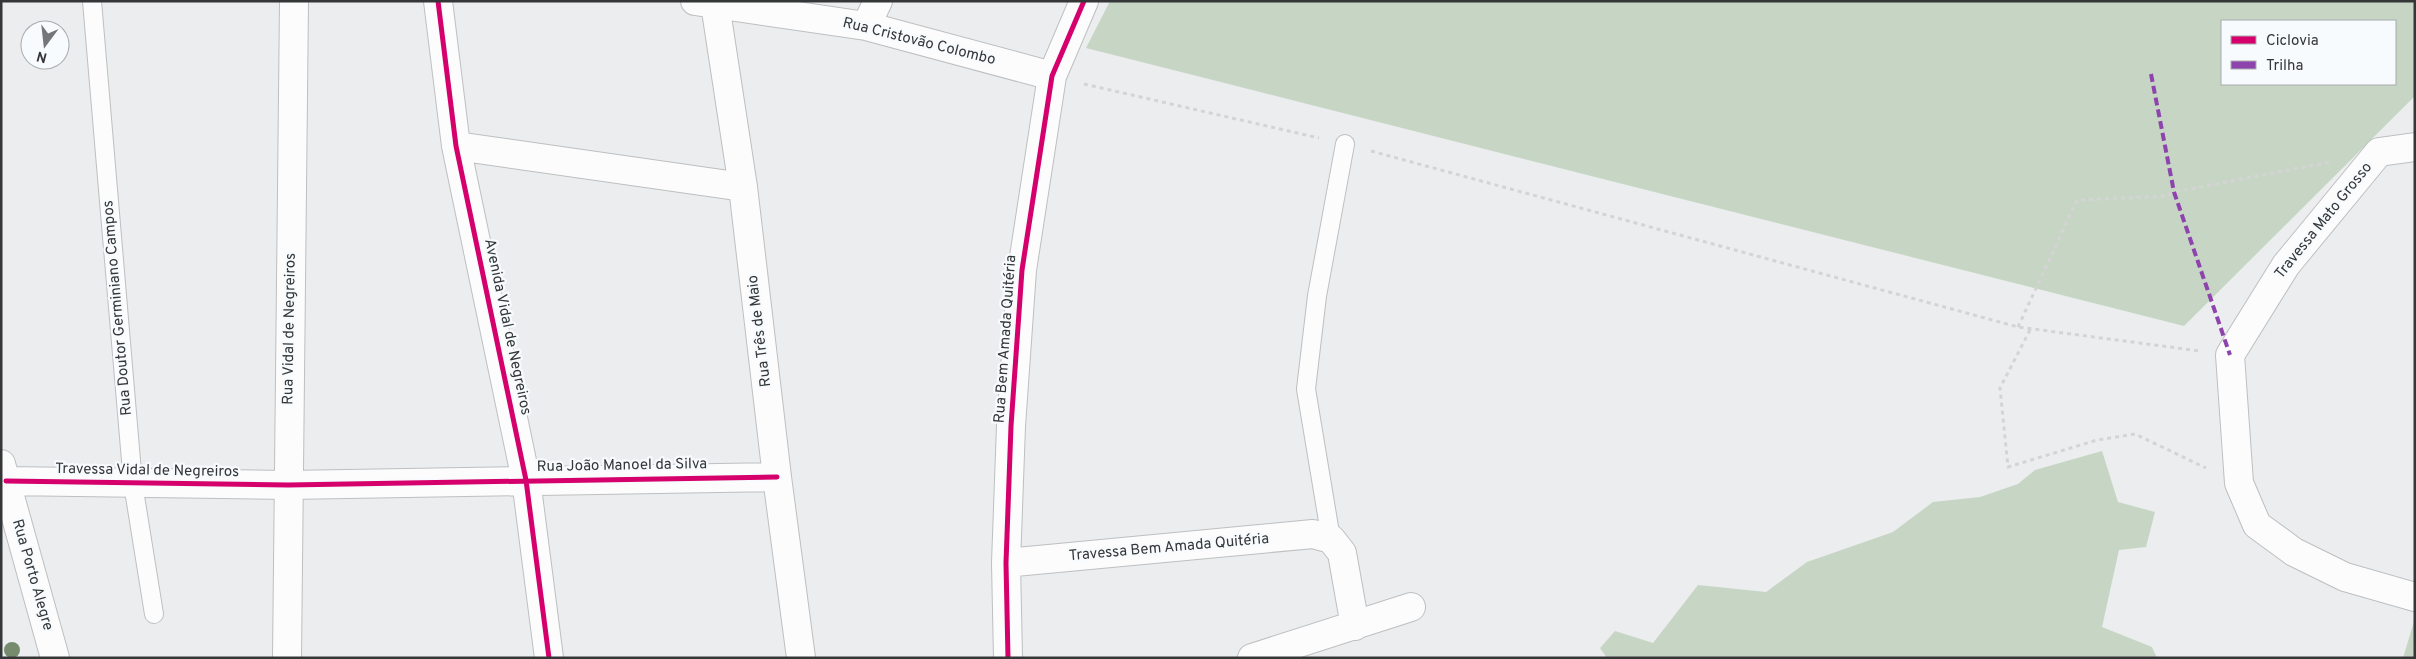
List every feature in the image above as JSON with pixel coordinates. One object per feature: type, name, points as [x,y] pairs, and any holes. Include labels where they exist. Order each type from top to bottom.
[{"type":"street","name":"Rua Vidal de Negreiros","points":[[287,658],[294,1]]},
{"type":"street","name":"Avenida Vidal de Negreiros","points":[[438,1],[456,146],[526,480],[549,658]]},
{"type":"street","points":[[866,26],[878,1]]},
{"type":"street","name":"Rua Bem Amada Quitéria","points":[[1008,658],[1006,563],[1011,426],[1022,270],[1052,76],[1084,1]]},
{"type":"street","name":"Rua Cristovão Colombo","points":[[701,2],[866,26],[1052,76]]},
{"type":"street","name":"Rua Três de Maio","points":[[701,2],[743,186],[777,477],[801,658]]},
{"type":"street","points":[[456,146],[743,186]]},
{"type":"street","name":"Travessa Mato Grosso","points":[[2230,354],[2286,265],[2379,152],[2415,147]]},
{"type":"street","points":[[2230,354],[2239,483],[2257,524],[2294,552],[2345,577],[2415,596]]},
{"type":"street","name":"Travessa Vidal de Negreiros","points":[[4,472],[134,484],[288,485]]},
{"type":"street","name":"Rua Porto Alegre","points":[[4,472],[55,658]]},
{"type":"street","name":"Rua João Manoel da Silva","points":[[288,485],[777,477]]},
{"type":"street","name":"Travessa Bem Amada Quitéria","points":[[1006,563],[1313,534],[1331,539]]},
{"type":"street","points":[[1331,539],[1342,553],[1355,626]]},
{"type":"street","points":[[1252,658],[1411,607]]},
{"type":"lane","name":"Rua Doutor Germiniano Campos","points":[[92,1],[134,484],[154,614]]},
{"type":"lane","points":[[1331,539],[1306,389],[1317,296],[1345,144]]},
{"type":"path","points":[[1052,76],[1345,144],[2030,330],[2230,354]]},
{"type":"path","points":[[2018,327],[2077,200],[2167,196],[2174,192],[2330,162]]},
{"type":"path","points":[[2030,330],[2000,388],[2008,467],[2097,440],[2135,434],[2239,483]]},
{"type":"green space","points":[[1110,1],[2415,1],[2415,96],[2184,326],[1086,48]]},
{"type":"green space","points":[[2102,451],[2118,502],[2155,512],[2146,547],[2119,550],[2102,627],[2152,647],[2157,658],[1607,658],[1600,648],[1615,631],[1653,643],[1698,585],[1766,592],[1807,562],[1893,532],[1933,502],[1980,497],[2018,484],[2035,470]]},
{"type":"green space","points":[[2415,618],[2415,658],[2403,658]]},
{"type":"marked path","points":[[2151,74],[2174,192],[2230,355]]},
{"type":"cycle path","points":[[438,1],[456,146],[526,480],[549,658]]},
{"type":"cycle path","points":[[1008,658],[1006,563],[1011,426],[1022,270],[1052,76],[1084,1]]},
{"type":"cycle path","points":[[6,481],[288,485],[777,477]]}]
